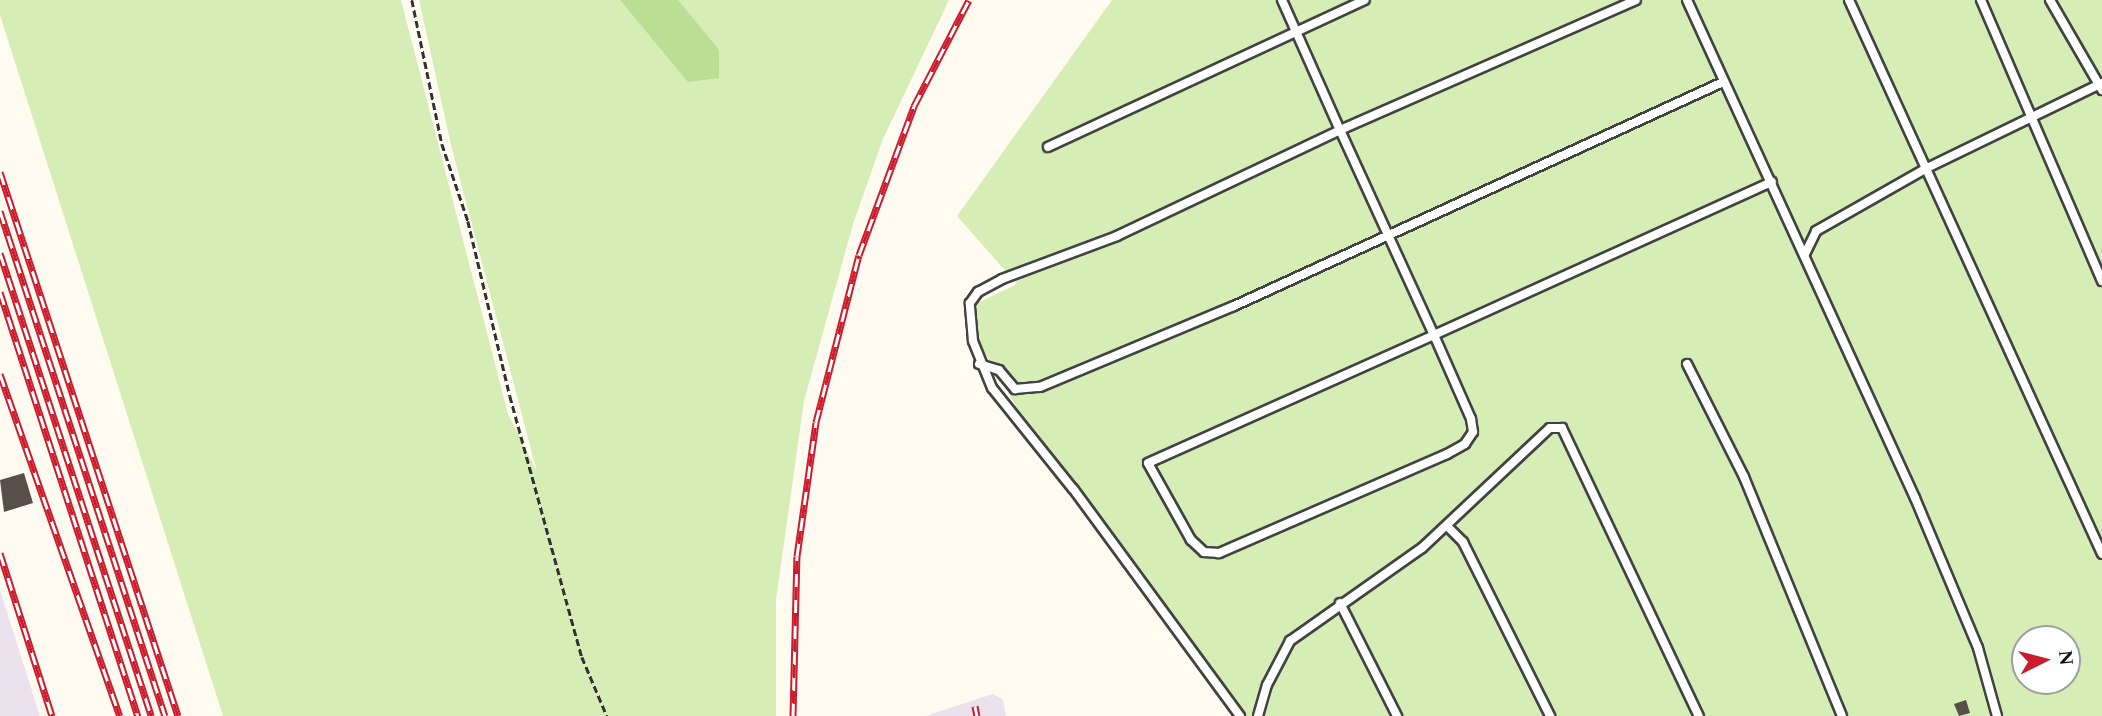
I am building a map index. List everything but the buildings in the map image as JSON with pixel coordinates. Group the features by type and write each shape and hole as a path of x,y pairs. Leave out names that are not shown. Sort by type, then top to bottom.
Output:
{"lane":[{"path":"1282,0 1434,335 1471,419 1473,432 1465,444 1219,553 1204,552 1191,540 1148,463 1434,335 1772,182"},
{"path":"1048,147 1365,0"},
{"path":"1240,716 1073,489 992,388 979,364 969,322 970,303 978,292 1116,236 1340,130 1636,0"},
{"path":"1687,0 1805,254 1978,648 1997,716"},
{"path":"1849,0 2102,554"},
{"path":"1982,0 2102,281"},
{"path":"1805,254 1816,231 1927,168 2101,86 2050,0"},
{"path":"979,364 999,370 1015,388 1040,387 1388,237 1723,82"},
{"path":"1687,364 1744,478 1842,716"},
{"path":"1258,716 1290,640 1447,526 1550,428 1562,428 1699,716"},
{"path":"1447,526 1463,542 1550,716"},
{"path":"1340,603 1397,716"}],"path":[{"path":"412,0 442,145 468,221 510,396 582,657 607,716"}],"shaded area":[{"path":"0,590 40,716 0,716"},
{"path":"993,694 1003,700 1006,716 925,716"}],"green space":[{"path":"0,0 401,0 508,414 537,472 451,145 419,0 949,0 883,139 853,224 804,401 776,600 776,716 223,716 0,15"},
{"path":"620,0 678,0 719,50 719,78 688,82"},
{"path":"1112,0 2102,0 2102,716 1244,716 1125,549 1037,442 970,327 973,305 1017,284 957,216"}],"railway":[{"path":"793,716 797,556 816,422 859,255 914,106 969,0"},
{"path":"0,172 178,716"},
{"path":"0,211 165,716"},
{"path":"0,253 151,716"},
{"path":"0,292 138,716"},
{"path":"0,374 120,716"},
{"path":"0,553 52,716"},
{"path":"975,706 977,716"}]}
